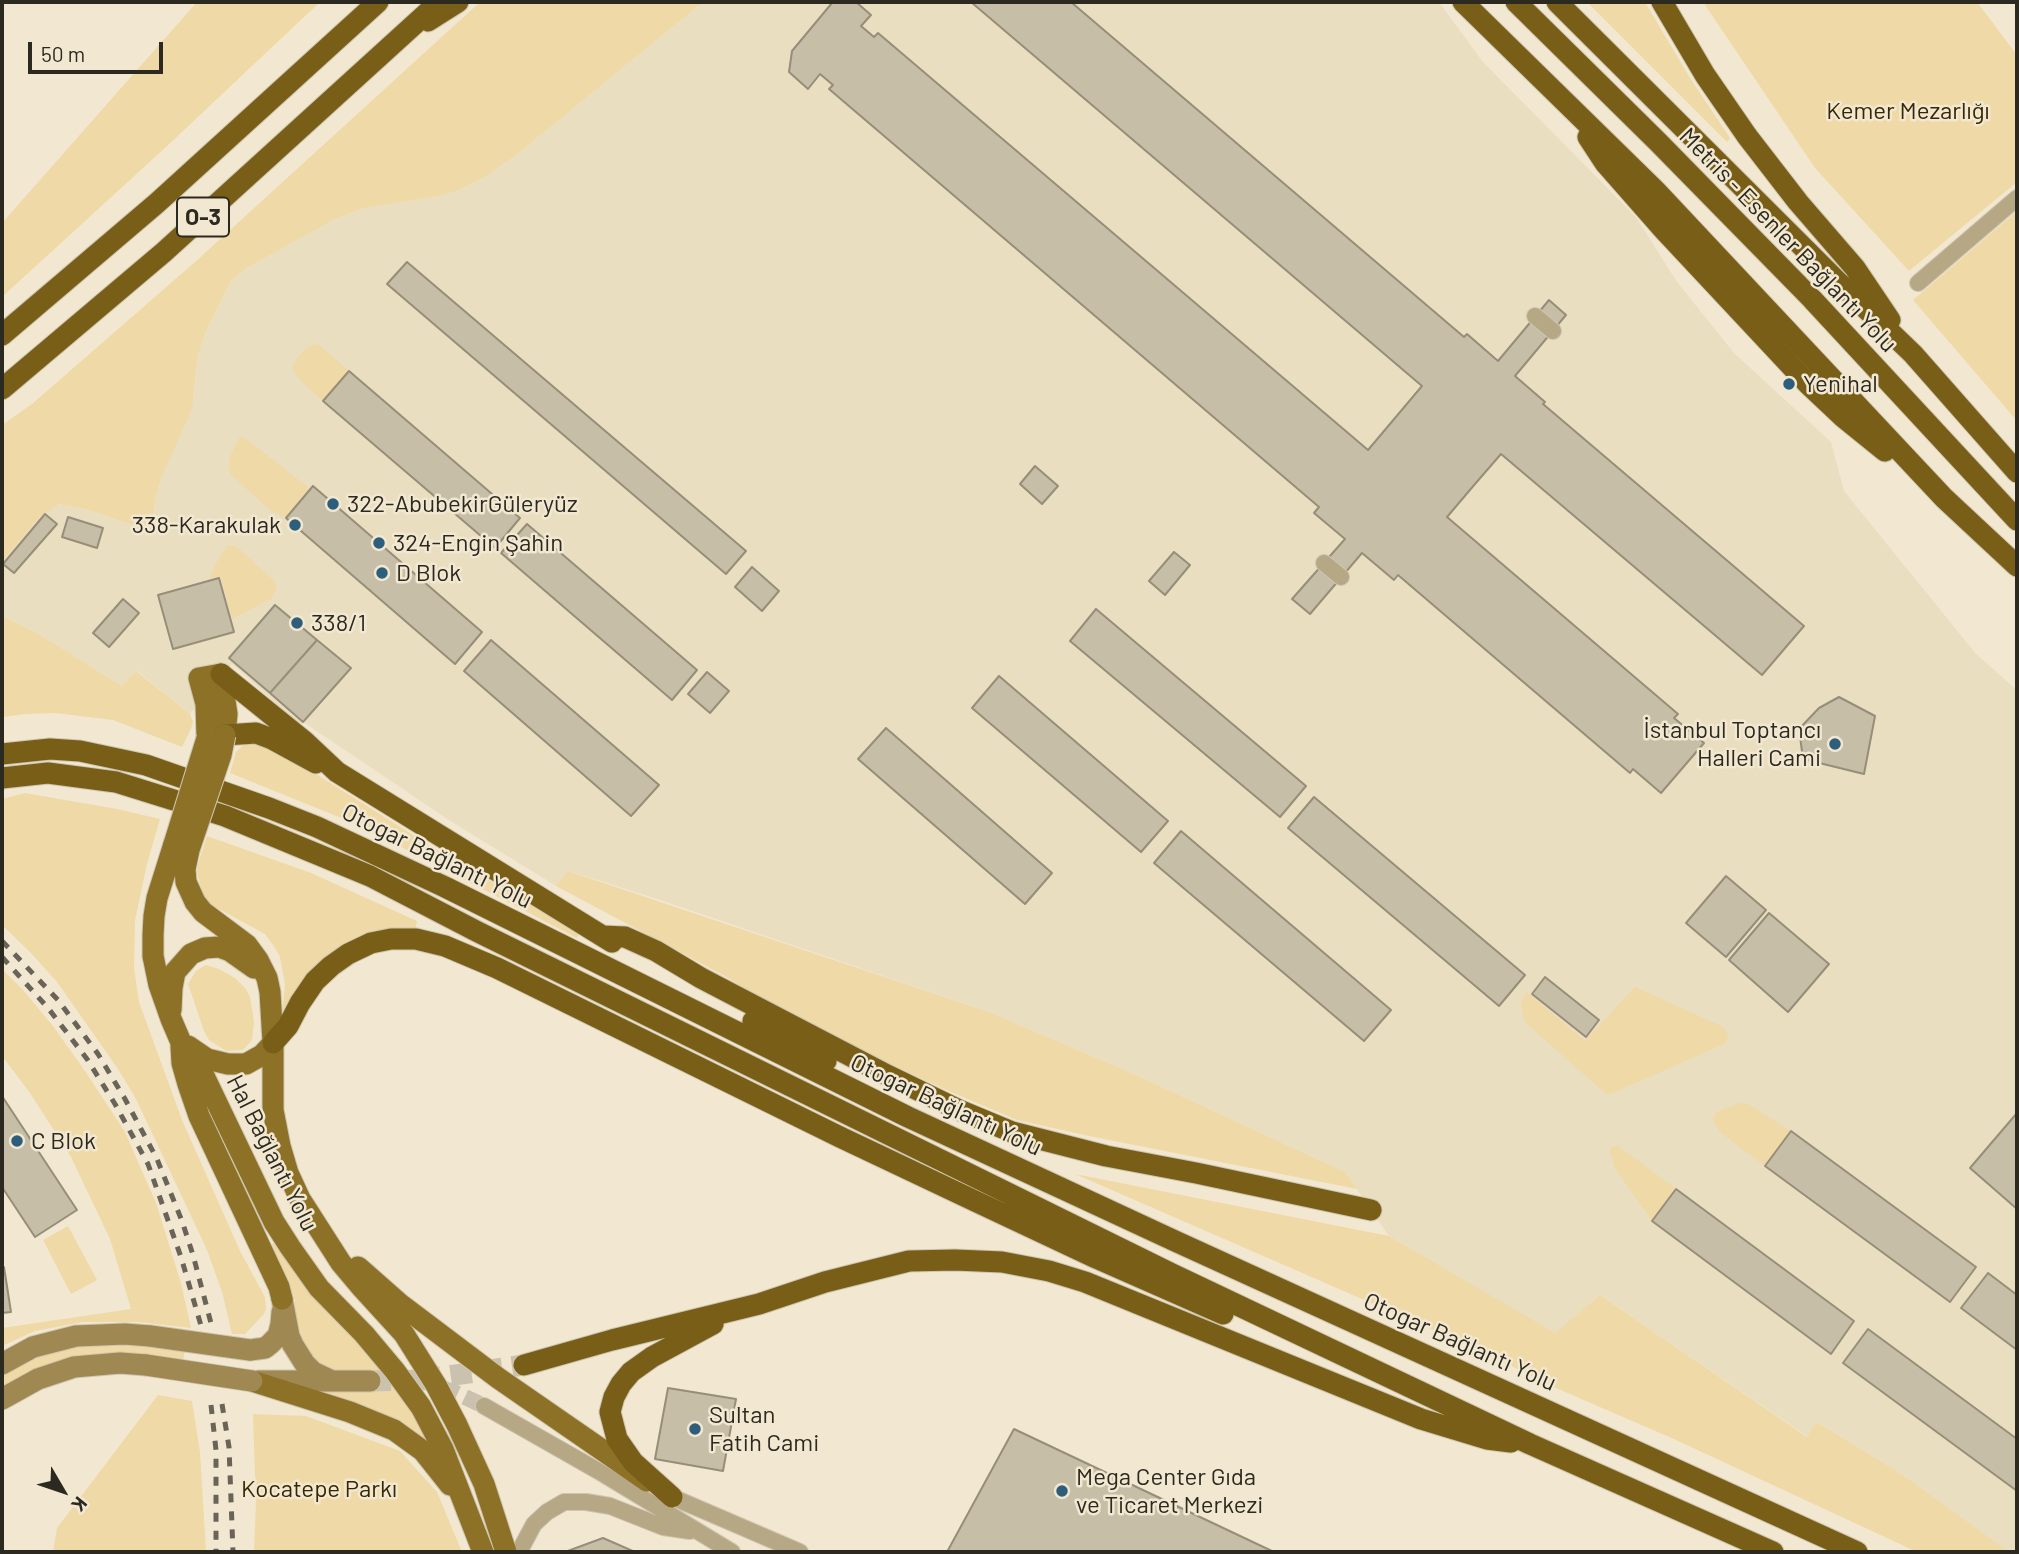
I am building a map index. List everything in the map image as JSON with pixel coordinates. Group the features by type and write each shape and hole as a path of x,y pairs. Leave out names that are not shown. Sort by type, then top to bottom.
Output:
{"highway":[{"path":"305,70 367,2"},
{"name":"O-3","path":"2,335 157,203 378,2"},
{"name":"O-3","path":"2,389 164,252 439,2"},
{"path":"399,38 458,2"},
{"path":"1463,2 1693,229 1944,498 2017,566"},
{"name":"Metris - Esenler Bağlantı Yolu","path":"1516,2 1803,289 2017,520"},
{"name":"Metris - Esenler Bağlantı Yolu","path":"1556,2 1913,354 2017,472"},
{"path":"1662,2 1705,75 1747,136 1798,202 1855,268 1913,354"},
{"path":"220,674 296,734 337,772 602,936 869,1084 889,1098 908,1117"},
{"path":"216,736 256,733 337,772"},
{"name":"Otogar Bağlantı Yolu","path":"2,754 50,749 110,756 180,775 269,807 354,843 908,1117 1857,1552"},
{"name":"Otogar Bağlantı Yolu","path":"2,778 48,773 116,782 225,816 370,876 1172,1274 1530,1444 1773,1552"},
{"path":"602,936 625,937 656,951 701,978 887,1075 1012,1132 1106,1156 1371,1210"},
{"path":"273,1043 288,1026 316,981 348,954 371,943 391,939 416,939 444,946 497,968 840,1137 1096,1258 1296,1345 1353,1360"},
{"path":"524,1365 759,1304 825,1282 909,1261 1002,1262 1049,1271 1085,1282 1421,1419 1487,1439 1530,1444"},
{"path":"673,1497 633,1462 617,1439 610,1412 614,1397 631,1372 652,1357 701,1329 759,1304"}],"main road":[{"name":"Hal Bağlantı Yolu","path":"220,674 199,678 216,736 181,847 157,898 153,956 159,985 180,1040 205,1078 274,1222 319,1288 364,1334 409,1388 443,1449 483,1552"},
{"name":"Hal Bağlantı Yolu","path":"181,847 186,882 195,902 213,920 247,946 267,978"},
{"path":"171,1019 175,972 191,954 205,948 219,947 242,959 267,978 273,1043 262,1055 246,1064 228,1064 207,1059 180,1040"},
{"path":"180,1040 188,1084 199,1116 279,1287 289,1336 305,1364 313,1372 333,1382"},
{"name":"Hal Bağlantı Yolu","path":"273,1043 273,1110 288,1173 300,1199 341,1263 404,1334 436,1385 484,1484 506,1552"},
{"path":"323,1235 400,1304 498,1378 673,1497"},
{"path":"2,1364 33,1347 76,1336 125,1334 250,1350 265,1348 278,1336 282,1299"},
{"path":"2,1399 38,1379 74,1367 120,1363 252,1381 370,1381"},
{"path":"252,1381 325,1403 394,1430 423,1451 465,1504"}],"street":[{"path":"1918,283 2017,198"},
{"path":"1535,316 1553,331"},
{"path":"1324,563 1341,577"},
{"path":"484,1406 732,1552"},
{"path":"673,1497 800,1552"},
{"path":"519,1552 534,1524 547,1512 565,1502 610,1506 663,1527 696,1531"}],"shaded area":[{"path":"703,2 1439,2 1483,62 1636,217 1677,282 1734,353 1831,442 1844,491 1976,654 2017,690 2017,1552 2008,1552 1903,1475 1817,1422 1808,1437 1600,1295 1555,1334 1389,1236 1345,1172 1136,1075 989,1012 569,871 556,886 449,820 303,722 300,725 232,664 190,714 137,671 122,686 37,633 2,616 2,562 51,508 59,504 89,510 151,531 161,478 194,397 198,355 207,329 231,281 245,269 333,219 364,208 439,196 457,191 483,178 515,156"}],"green space":[{"path":"197,2 320,2 2,297 2,223"},
{"path":"480,2 703,2 515,156 483,178 457,191 439,196 364,208 334,219 245,269 231,281 207,329 198,355 192,409 161,478 151,531 89,510 59,504 40,517 2,562 2,425 32,404 195,262"},
{"path":"1587,2 1645,2 1690,78 1730,138 1727,142"},
{"name":"Kemer Mezarlığı","path":"1703,2 1977,2 2017,55 2017,182 1909,271 1815,168"},
{"path":"2017,211 2017,421 1913,300"},
{"path":"314,344 319,345 349,371 323,401 300,380 293,369 298,357"},
{"path":"240,437 245,438 310,489 286,518 270,510 232,476 229,469 230,456"},
{"path":"228,545 236,546 274,581 277,588 271,599 232,619 221,577 210,578"},
{"path":"2,616 37,633 122,686 136,671 190,714 193,722 182,747 113,720 55,713 2,717"},
{"path":"250,742 278,747 434,848 579,933 577,938 361,826 230,773 236,752"},
{"path":"25,793 160,819 135,920 134,968 139,1002 182,1120 240,1251 265,1297 264,1314 245,1334 232,1334 222,1292 207,1250 136,1099 57,982 2,925 2,799"},
{"path":"207,836 311,873 417,921 415,930 347,943 327,955 298,986 282,1012 285,985 280,957 275,948 265,934 206,902 197,873"},
{"path":"568,871 989,1012 1136,1075 1345,1172 1357,1189 1017,1120 865,1053 556,886"},
{"path":"206,965 235,978 250,997 254,1022 252,1040 243,1050 227,1051 209,1040 204,1031 188,984 196,971"},
{"path":"2,969 53,1026 125,1132 156,1203 181,1283 191,1328 139,1322 83,1322 35,1331 2,1346 2,1328 131,1309 110,1239 71,1157 30,1093 2,1056"},
{"path":"1635,987 1719,1025 1725,1029 1728,1036 1726,1043 1606,1094 1526,1023 1523,1017 1521,1003 1526,992 1585,1041"},
{"path":"1740,1103 1748,1104 1791,1131 1765,1166 1721,1133 1715,1124 1713,1118 1716,1112"},
{"path":"1617,1145 1676,1189 1652,1221 1615,1168 1610,1151"},
{"path":"1075,1174 1389,1236 1555,1333 1600,1295 1807,1437 1817,1422 1903,1475 2009,1552 1917,1552 1676,1440 1556,1388 1479,1350"},
{"path":"68,1226 97,1280 71,1294 43,1240"},
{"path":"274,1243 299,1278 373,1359 432,1441 426,1445 321,1392 325,1370 304,1350 295,1320 295,1300 270,1245"},
{"path":"114,1341 185,1350 183,1361 126,1353 105,1353 57,1361 28,1371 2,1388 2,1374 31,1357 67,1347"},
{"path":"158,1395 192,1401 200,1452 206,1552 53,1552 57,1528"},
{"name":"Kocatepe Parkı","path":"253,1414 306,1416 400,1451 437,1492 462,1552 254,1552 256,1502"}],"building":[{"path":"856,2 871,15 861,26 874,37 878,33 1368,450 1422,386 971,2 1071,2 1464,337 1467,334 1498,361 1549,300 1566,315 1515,376 1545,402 1543,404 1804,626 1762,675 1501,454 1475,484 1447,517 1678,714 1674,718 1704,743 1661,793 1633,769 1630,773 1398,575 1394,580 1362,553 1310,614 1292,599 1345,539 1314,513 1319,507 829,89 833,85 820,74 808,89 789,72 792,51 832,3"},
{"path":"407,262 746,551 726,574 387,284"},
{"path":"349,371 520,518 495,548 323,401"},
{"path":"1035,466 1058,486 1042,504 1020,484"},
{"name":"D Blok","path":"313,486 482,632 455,664 286,518"},
{"path":"45,514 57,524 14,573 3,564"},
{"path":"68,517 103,528 97,548 62,537"},
{"path":"527,524 697,670 672,700 501,553"},
{"path":"1174,552 1190,565 1165,595 1149,581"},
{"path":"752,567 779,591 762,611 735,587"},
{"path":"219,578 234,632 173,649 158,595"},
{"path":"123,599 139,613 109,647 93,633"},
{"path":"275,605 317,640 270,693 229,658"},
{"path":"1096,609 1306,786 1280,817 1070,641"},
{"path":"317,640 351,668 303,722 270,693"},
{"name":"D Blok","path":"491,640 659,785 631,816 464,671"},
{"path":"707,672 729,691 710,713 688,694"},
{"path":"999,676 1168,821 1141,852 972,708"},
{"name":"İstanbul Toptancı Halleri Cami","path":"1839,697 1875,716 1864,774 1803,759 1799,729 1819,708"},
{"path":"886,728 1052,873 1025,904 858,759"},
{"path":"1314,797 1525,975 1499,1006 1288,828"},
{"path":"1181,831 1391,1010 1364,1041 1154,863"},
{"path":"1726,876 1766,910 1726,957 1686,923"},
{"path":"1769,913 1829,964 1788,1012 1729,960"},
{"path":"1545,977 1599,1020 1586,1037 1532,994"},
{"name":"C Blok","path":"2,1096 77,1210 35,1237 2,1187"},
{"path":"2017,1113 2017,1209 1970,1168"},
{"path":"1791,1131 1976,1267 1950,1302 1765,1166"},
{"path":"1676,1189 1854,1321 1831,1354 1652,1221"},
{"path":"2,1267 11,1312 2,1313"},
{"path":"1988,1273 2017,1295 2017,1350 1961,1308"},
{"path":"1868,1329 2017,1439 2017,1491 1843,1363"},
{"name":"Sultan Fatih Cami","path":"668,1388 736,1399 723,1471 655,1459"},
{"name":"Mega Center Gıda ve Ticaret Merkezi","path":"1014,1429 1274,1552 947,1552"},
{"path":"603,1538 635,1552 565,1552"}],"tunnel":[{"path":"420,1380 524,1365"},
{"path":"420,1380 484,1406"},
{"path":"370,1381 420,1380"}],"railway":[{"path":"2,941 58,1000 98,1054 125,1099 157,1159 182,1221 212,1327"},
{"path":"2,957 48,1008 87,1059 148,1164 181,1257 202,1329"},
{"path":"222,1404 229,1447 233,1552"},
{"path":"211,1405 216,1450 216,1552"}],"place":[{"name":"Yenihal","path":"1789,384"},
{"name":"322-AbubekirGüleryüz","path":"333,504"},
{"name":"338-Karakulak","path":"295,525"},
{"name":"324-Engin Şahin","path":"379,543"},
{"name":"D Blok","path":"382,573"},
{"name":"338/1","path":"297,623"},
{"name":"İstanbul Toptancı Halleri Cami","path":"1835,744"},
{"name":"C Blok","path":"17,1141"},
{"name":"Sultan Fatih Cami","path":"695,1429"},
{"name":"Mega Center Gıda ve Ticaret Merkezi","path":"1062,1491"}]}
